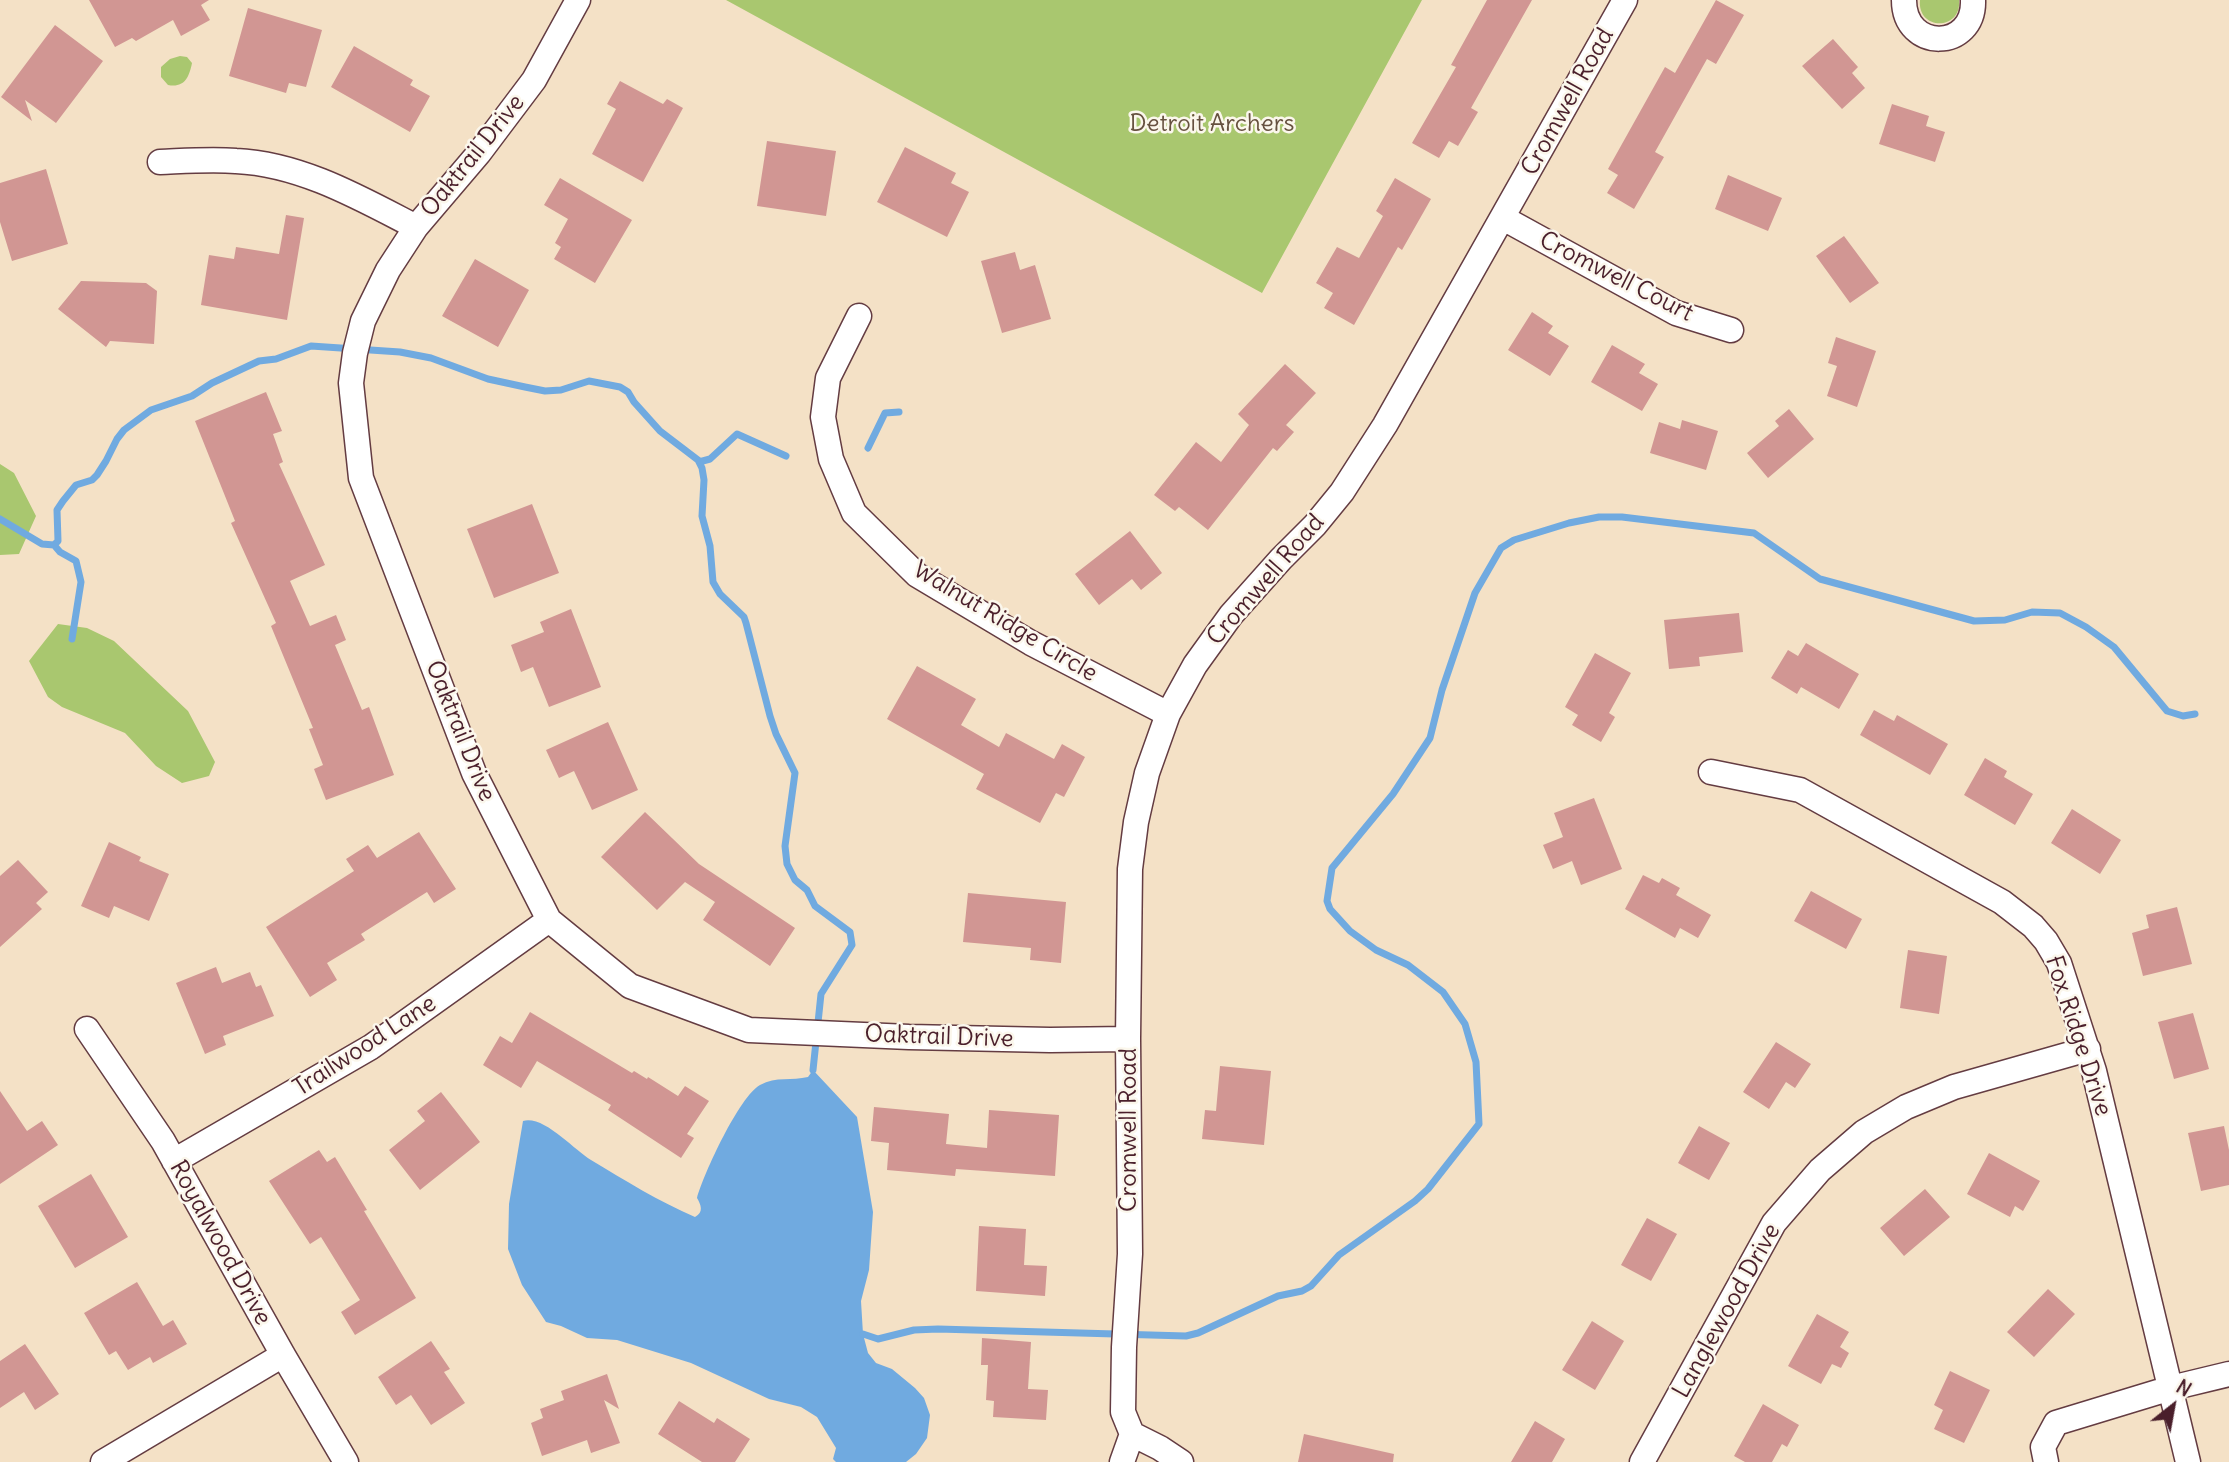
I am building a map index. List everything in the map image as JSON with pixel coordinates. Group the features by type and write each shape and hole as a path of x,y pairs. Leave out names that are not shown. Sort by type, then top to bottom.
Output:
{"street":[{"name":"Oaktrail Drive","path":"578,0 534,80 479,153 416,227 388,270 363,321 355,353 352,383 361,478 474,774 549,920 630,985 748,1030 922,1038 1128,1039"},
{"name":"Cromwell Road","path":"1132,1434 1123,1412 1130,1254 1130,869 1147,773 1168,714 1195,665 1231,615 1342,492 1385,425 1625,0"},
{"path":"1904,0 1909,23 1917,32 1938,40 1959,33 1968,24 1973,14 1973,0"},
{"path":"160,162 237,161 274,166 339,187 416,227"},
{"name":"Cromwell Court","path":"1503,218 1676,313 1731,330"},
{"name":"Walnut Ridge Circle","path":"859,316 828,378 823,417 831,459 854,513 917,575 1031,643 1168,714"},
{"name":"Fox Ridge Drive","path":"1711,772 1800,790 2002,902 2033,926 2046,941 2059,963 2088,1049 2171,1388 2186,1462"},
{"name":"Trailwood Lane","path":"174,1161 371,1047 549,920"},
{"name":"Royalwood Drive","path":"88,1029 174,1161 346,1462"},
{"name":"Langlewood Drive","path":"1642,1462 1774,1223 1820,1170 1864,1132 1906,1107 1954,1087 2088,1049"},
{"path":"103,1462 283,1355"},
{"path":"2046,1462 2043,1447 2056,1423 2171,1388 2229,1374"},
{"path":"1122,1462 1132,1434 1181,1462"}],"green space":[{"name":"Detroit Archers","path":"726,0 1422,0 1262,293"},
{"path":"1920,0 1959,0 1958,10 1947,22 1932,22 1921,10"},
{"path":"187,57 192,63 189,73 182,83 168,85 161,77 161,67 170,59"},
{"path":"0,464 14,473 36,516 19,554 0,555"},
{"path":"58,624 87,628 114,641 188,711 215,762 209,776 182,783 156,766 125,733 62,707 48,697 29,661"}],"water":[{"path":"813,1070 857,1117 873,1212 869,1270 861,1301 863,1334 868,1353 876,1363 892,1369 915,1388 924,1398 930,1415 927,1438 916,1454 906,1462 836,1462 833,1459 836,1448 817,1417 801,1407 769,1399 691,1363 617,1340 587,1338 546,1322 522,1285 508,1249 509,1204 523,1121 540,1123 549,1128 591,1160 655,1198 695,1217 701,1211 697,1198 714,1154 742,1104 760,1085 808,1077"}],"building":[{"path":"89,0 209,0 201,5 210,20 181,36 173,20 136,41 132,38 115,47"},
{"path":"1487,0 1532,0 1471,108 1478,112 1458,146 1449,141 1439,158 1412,143 1456,67 1451,65"},
{"path":"1716,0 1744,15 1716,64 1707,59 1655,152 1664,157 1634,209 1607,193 1618,175 1608,169 1665,67 1675,73"},
{"path":"248,8 322,30 306,87 289,83 286,93 229,76"},
{"path":"55,25 103,61 56,123 25,100 32,121 1,97"},
{"path":"1833,39 1858,67 1852,73 1865,88 1842,109 1802,66"},
{"path":"354,46 413,80 410,85 430,96 410,132 331,87"},
{"path":"620,81 663,104 667,99 683,108 643,182 592,154 616,109 607,104"},
{"path":"1892,104 1929,116 1926,126 1945,132 1935,162 1879,144"},
{"path":"767,141 836,151 826,216 757,206"},
{"path":"905,147 956,173 951,183 969,192 947,237 877,202"},
{"path":"46,169 68,244 12,261 0,222 0,183"},
{"path":"1728,175 1782,198 1768,231 1715,209"},
{"path":"560,178 632,220 595,283 554,259 561,247 555,243 568,219 544,205"},
{"path":"1395,178 1431,199 1402,250 1398,247 1354,325 1324,308 1333,293 1316,283 1337,247 1359,258 1383,216 1376,211"},
{"path":"286,215 304,218 287,320 201,305 209,255 234,259 236,247 279,254"},
{"path":"1844,236 1879,283 1850,303 1816,256"},
{"path":"1015,252 1020,270 1035,265 1051,319 1002,333 981,261"},
{"path":"475,259 529,290 498,347 442,316"},
{"path":"81,281 146,283 157,291 154,344 110,341 106,347 58,309"},
{"path":"1532,312 1553,326 1548,333 1569,346 1550,376 1508,350"},
{"path":"1836,337 1876,351 1857,407 1827,396 1837,366 1828,363"},
{"path":"1612,345 1645,364 1639,373 1658,384 1642,411 1591,382"},
{"path":"1285,364 1316,393 1286,425 1294,432 1277,451 1273,448 1208,530 1179,507 1175,511 1154,495 1196,442 1221,462 1249,425 1238,414"},
{"path":"266,392 282,431 273,434 283,462 279,464 325,565 290,581 310,626 336,615 346,640 335,645 362,710 369,707 394,775 326,800 314,769 323,765 309,729 313,728 271,626 276,623 231,523 235,521 195,421"},
{"path":"1789,409 1814,439 1768,478 1747,453 1779,426 1775,421"},
{"path":"1682,420 1718,431 1706,470 1650,453 1659,422 1680,429"},
{"path":"532,504 559,573 494,598 467,529"},
{"path":"1130,531 1162,573 1141,590 1132,579 1099,605 1075,574"},
{"path":"571,609 601,687 549,707 533,667 521,672 511,645 544,632 540,622"},
{"path":"1739,613 1743,652 1699,657 1700,666 1669,669 1664,620"},
{"path":"1806,643 1859,674 1839,709 1801,687 1797,694 1771,678 1788,650 1798,656"},
{"path":"1595,653 1631,673 1609,713 1615,717 1601,742 1572,725 1578,715 1565,707"},
{"path":"917,666 976,699 961,725 999,747 1006,733 1054,759 1062,744 1085,757 1064,797 1056,793 1040,823 976,789 984,774 887,719"},
{"path":"1874,710 1894,721 1897,715 1948,744 1930,775 1860,735"},
{"path":"608,722 638,790 592,810 574,771 559,778 546,750"},
{"path":"1985,758 2007,771 2004,777 2033,794 2015,825 1964,795"},
{"path":"1594,798 1622,869 1581,885 1572,861 1553,869 1543,845 1563,837 1554,813"},
{"path":"2072,809 2121,840 2100,874 2051,843"},
{"path":"645,812 699,864 795,928 770,966 703,920 715,902 685,882 657,910 601,857"},
{"path":"419,832 456,889 434,903 427,892 361,934 365,940 327,963 337,980 310,997 266,927 354,871 346,859 368,845 377,858"},
{"path":"109,842 141,857 139,861 169,874 149,921 114,906 109,918 81,906"},
{"path":"18,860 48,892 36,903 42,909 0,947 0,876"},
{"path":"1643,875 1659,883 1662,878 1680,888 1676,895 1711,915 1698,938 1680,928 1675,938 1625,909"},
{"path":"1811,891 1862,919 1846,949 1794,921"},
{"path":"968,893 1066,902 1061,963 1030,960 1031,948 963,942"},
{"path":"2177,907 2192,964 2143,976 2132,933 2149,928 2146,915"},
{"path":"1908,950 1947,956 1939,1014 1900,1008"},
{"path":"216,967 222,983 250,972 256,987 261,985 274,1016 223,1036 226,1045 205,1054 176,983"},
{"path":"530,1012 632,1073 634,1071 647,1079 648,1077 678,1096 685,1086 709,1101 687,1134 694,1138 681,1158 608,1110 611,1105 537,1061 521,1088 483,1065 500,1036 512,1043"},
{"path":"2193,1013 2209,1069 2174,1079 2158,1022"},
{"path":"1776,1042 1811,1064 1795,1088 1786,1082 1769,1109 1743,1092"},
{"path":"1220,1066 1271,1071 1264,1145 1202,1139 1205,1110 1216,1111"},
{"path":"0,1091 27,1131 42,1121 58,1145 0,1184"},
{"path":"441,1092 480,1142 420,1190 389,1150 425,1121 417,1111"},
{"path":"874,1107 949,1114 946,1144 987,1148 989,1110 1059,1115 1055,1176 956,1169 955,1176 887,1170 889,1143 871,1141"},
{"path":"1699,1126 1730,1143 1709,1180 1678,1163"},
{"path":"2224,1126 2229,1150 2229,1185 2201,1191 2188,1133"},
{"path":"319,1150 327,1162 335,1157 416,1298 355,1335 341,1312 360,1300 321,1237 310,1244 269,1181"},
{"path":"1989,1153 2040,1181 2023,1211 2015,1206 2010,1217 1967,1194"},
{"path":"91,1174 128,1237 75,1268 38,1206"},
{"path":"1925,1189 1950,1217 1904,1256 1880,1228"},
{"path":"1647,1218 1677,1234 1651,1281 1621,1265"},
{"path":"979,1226 1026,1229 1024,1265 1047,1266 1045,1296 976,1291"},
{"path":"137,1282 163,1326 173,1320 187,1344 153,1363 150,1357 128,1370 116,1351 109,1355 84,1313"},
{"path":"2048,1289 2075,1314 2034,1357 2007,1332"},
{"path":"1817,1314 1849,1332 1840,1347 1849,1353 1841,1368 1832,1364 1821,1384 1788,1366"},
{"path":"1592,1321 1624,1341 1595,1390 1562,1370"},
{"path":"982,1338 1031,1342 1028,1389 1048,1390 1046,1420 993,1417 994,1401 986,1400 988,1365 981,1365"},
{"path":"431,1341 450,1369 444,1372 465,1403 431,1425 411,1395 396,1405 378,1377"},
{"path":"25,1344 59,1394 35,1410 24,1392 0,1408 0,1361"},
{"path":"1950,1371 1990,1390 1964,1443 1934,1429 1943,1410 1934,1405"},
{"path":"607,1374 619,1409 604,1400 620,1443 591,1453 587,1440 542,1456 531,1423 543,1418 540,1409 564,1400 561,1391"},
{"path":"679,1401 714,1423 717,1418 750,1439 735,1462 702,1462 658,1434"},
{"path":"1763,1404 1799,1425 1787,1447 1782,1444 1772,1462 1745,1462 1734,1456"},
{"path":"1535,1421 1565,1439 1552,1462 1511,1462"},
{"path":"1304,1434 1394,1454 1393,1462 1298,1462"}],"waterway":[{"path":"54,545 58,541 57,510 76,485 92,480 97,475 124,430 151,410 192,396 212,383 259,361 276,359 311,346 400,352 431,358 488,379 545,391 561,390 589,381 620,387 628,392 660,431 698,460 702,468 702,516 710,546 713,582 720,594 744,617 770,716 795,773 785,846 787,864 795,880 807,890 815,906 850,932 852,945 821,994 813,1070"},
{"path":"868,448 885,413 899,412"},
{"path":"699,462 710,459 737,434 786,456"},
{"path":"863,1334 878,1339 914,1330 938,1329 1186,1336 1198,1333 1278,1296 1302,1291 1311,1286 1339,1255 1428,1189 1479,1124 1476,1062 1465,1024 1443,992 1408,965 1376,950 1350,931 1330,909 1327,901 1332,868 1393,794 1430,738 1442,690 1475,593 1501,548 1514,540 1599,517 1622,517 1754,533 1820,579 1974,621 2005,620 2032,612 2060,613 2114,647 2167,711 2183,716 2195,714"},
{"path":"0,519 42,544 54,545 60,552 76,561 81,582 72,639"}]}
